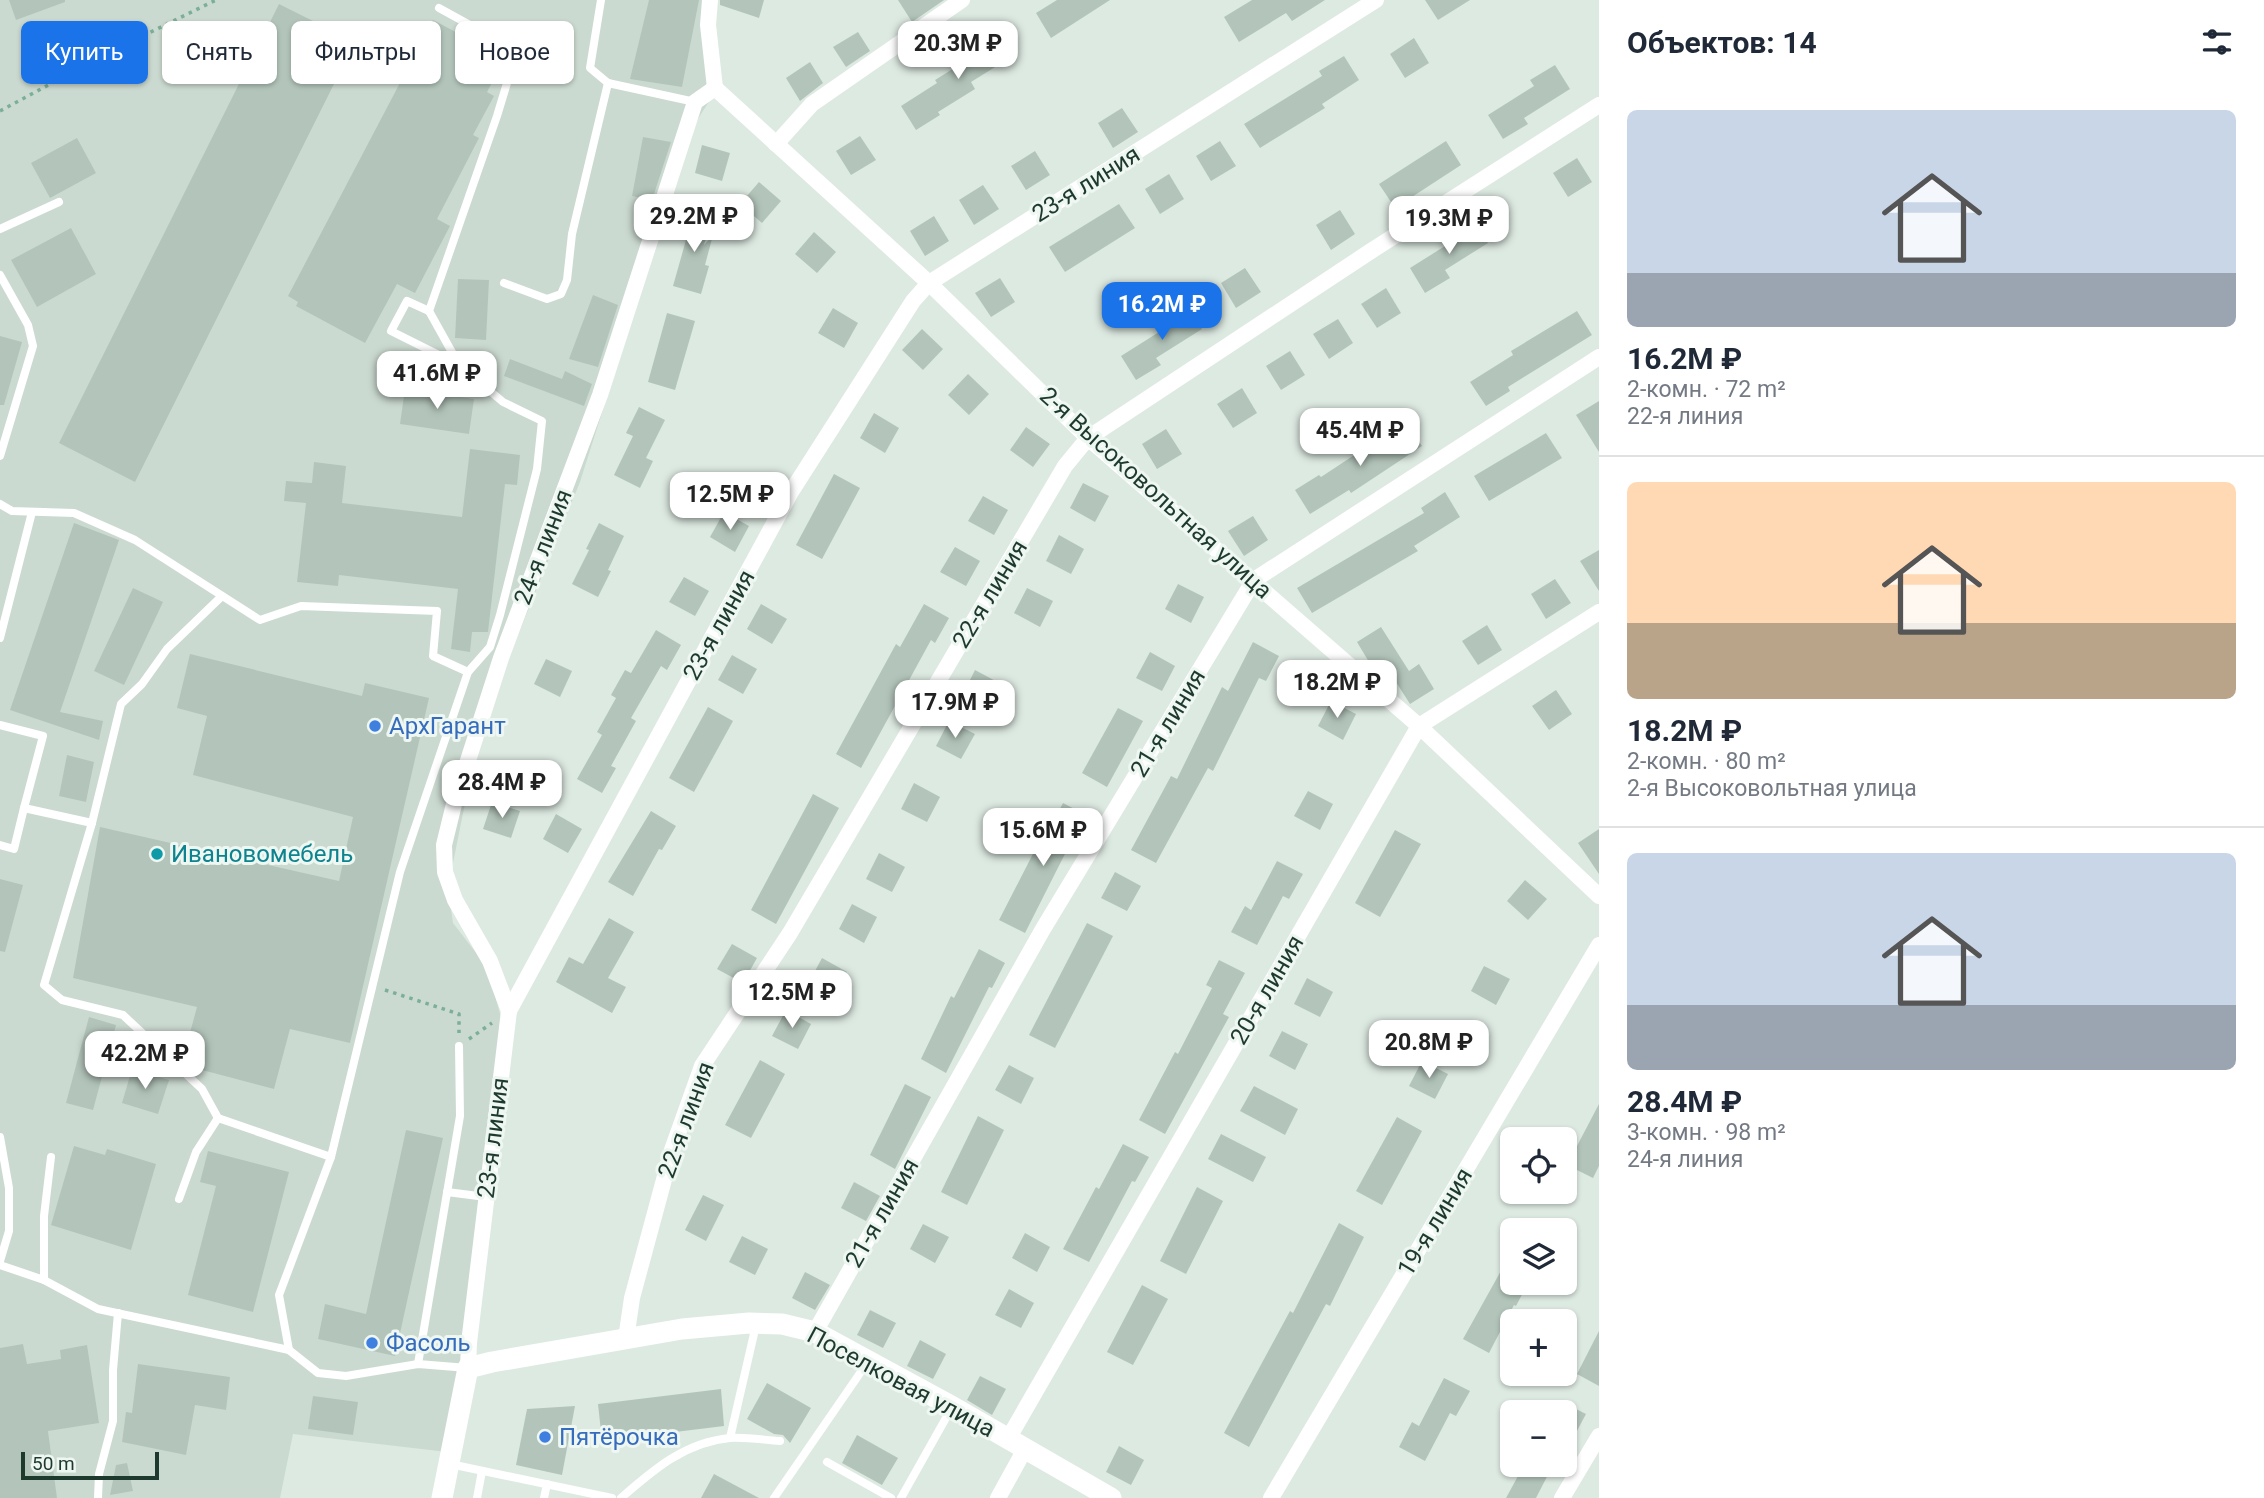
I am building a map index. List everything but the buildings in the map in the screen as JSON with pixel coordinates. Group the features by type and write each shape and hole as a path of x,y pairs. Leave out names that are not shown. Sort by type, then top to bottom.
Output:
{"street":[{"path":"695,102 715,88 708,25 710,0"},
{"path":"776,145 812,104 962,0"},
{"name":"23-я линия","path":"442,1498 468,1368 509,1011 791,492 913,301 929,284 1376,0"},
{"name":"2-я Высоковольтная улица","path":"715,88 929,284 1088,438 1419,726 1599,896"},
{"name":"24-я линия","path":"509,1011 490,961 455,900 445,872 444,845 454,804 500,659 600,395 695,102"},
{"name":"22-я линия","path":"626,1339 632,1298 672,1150 702,1066 790,933 1058,478 1088,438 1371,251 1599,105"},
{"name":"21-я линия","path":"815,1332 1043,929 1254,580 1599,357"},
{"name":"20-я линия","path":"998,1498 1017,1444 1419,726 1599,612"},
{"name":"19-я линия","path":"1271,1498 1599,945"},
{"name":"Поселковая улица","path":"468,1368 682,1329 782,1324 815,1332 1111,1498"},
{"path":"1562,1498 1599,1436"}],"lane":[{"path":"601,0 590,68 608,83 695,102"},
{"path":"429,311 514,60 509,47 439,8"},
{"path":"504,283 547,299 561,294 567,280 572,234 608,83"},
{"path":"0,229 59,202"},
{"path":"0,275 28,325 33,346 0,456"},
{"path":"289,1350 279,1295 331,1157 400,872 468,673 490,647 537,469 542,421 503,402 459,365 391,331 407,300 429,311 459,365"},
{"path":"0,503 12,511"},
{"path":"0,512 74,513 135,540 260,620 301,606 437,611 433,656 468,673"},
{"path":"0,638 32,512"},
{"path":"222,596 167,649 142,684 121,704 92,823 44,985 62,1000 123,1015 202,1089 218,1118 331,1157"},
{"path":"0,725 43,736 14,849 0,845"},
{"path":"24,808 92,823"},
{"path":"418,1364 460,1116 459,1046"},
{"path":"178,1199 196,1152 218,1118"},
{"path":"0,1137 9,1188 9,1231 0,1263 44,1280 98,1309 289,1350 318,1373 345,1376 418,1364 468,1368"},
{"path":"44,1280 44,1216 51,1157"},
{"path":"447,1192 486,1197"},
{"path":"98,1498 99,1474 113,1421 113,1370 118,1313"},
{"path":"730,1438 757,1324"},
{"path":"774,1498 868,1361"},
{"path":"901,1498 953,1407"},
{"path":"621,1498 658,1465 692,1446 730,1438 780,1441"},
{"path":"827,1462 891,1498"},
{"path":"449,1464 611,1498"},
{"path":"477,1498 482,1471"},
{"path":"544,1498 547,1484"}],"path":[{"path":"0,111 106,54 216,0"},
{"path":"373,987 459,1014 459,1046"},
{"path":"459,1046 509,1011"}],"shaded area":[{"path":"0,0 715,0 710,100 673,158 645,277 580,482 480,729 448,888 453,923 487,967 504,1028 475,1362 447,1452 293,1434 280,1498 0,1498"}],"place":[{"name":"АрхГарант","path":"375,726"},
{"name":"Ивановомебель","path":"157,854"},
{"name":"Фасоль","path":"372,1343"},
{"name":"Пятёрочка","path":"545,1437"}]}
